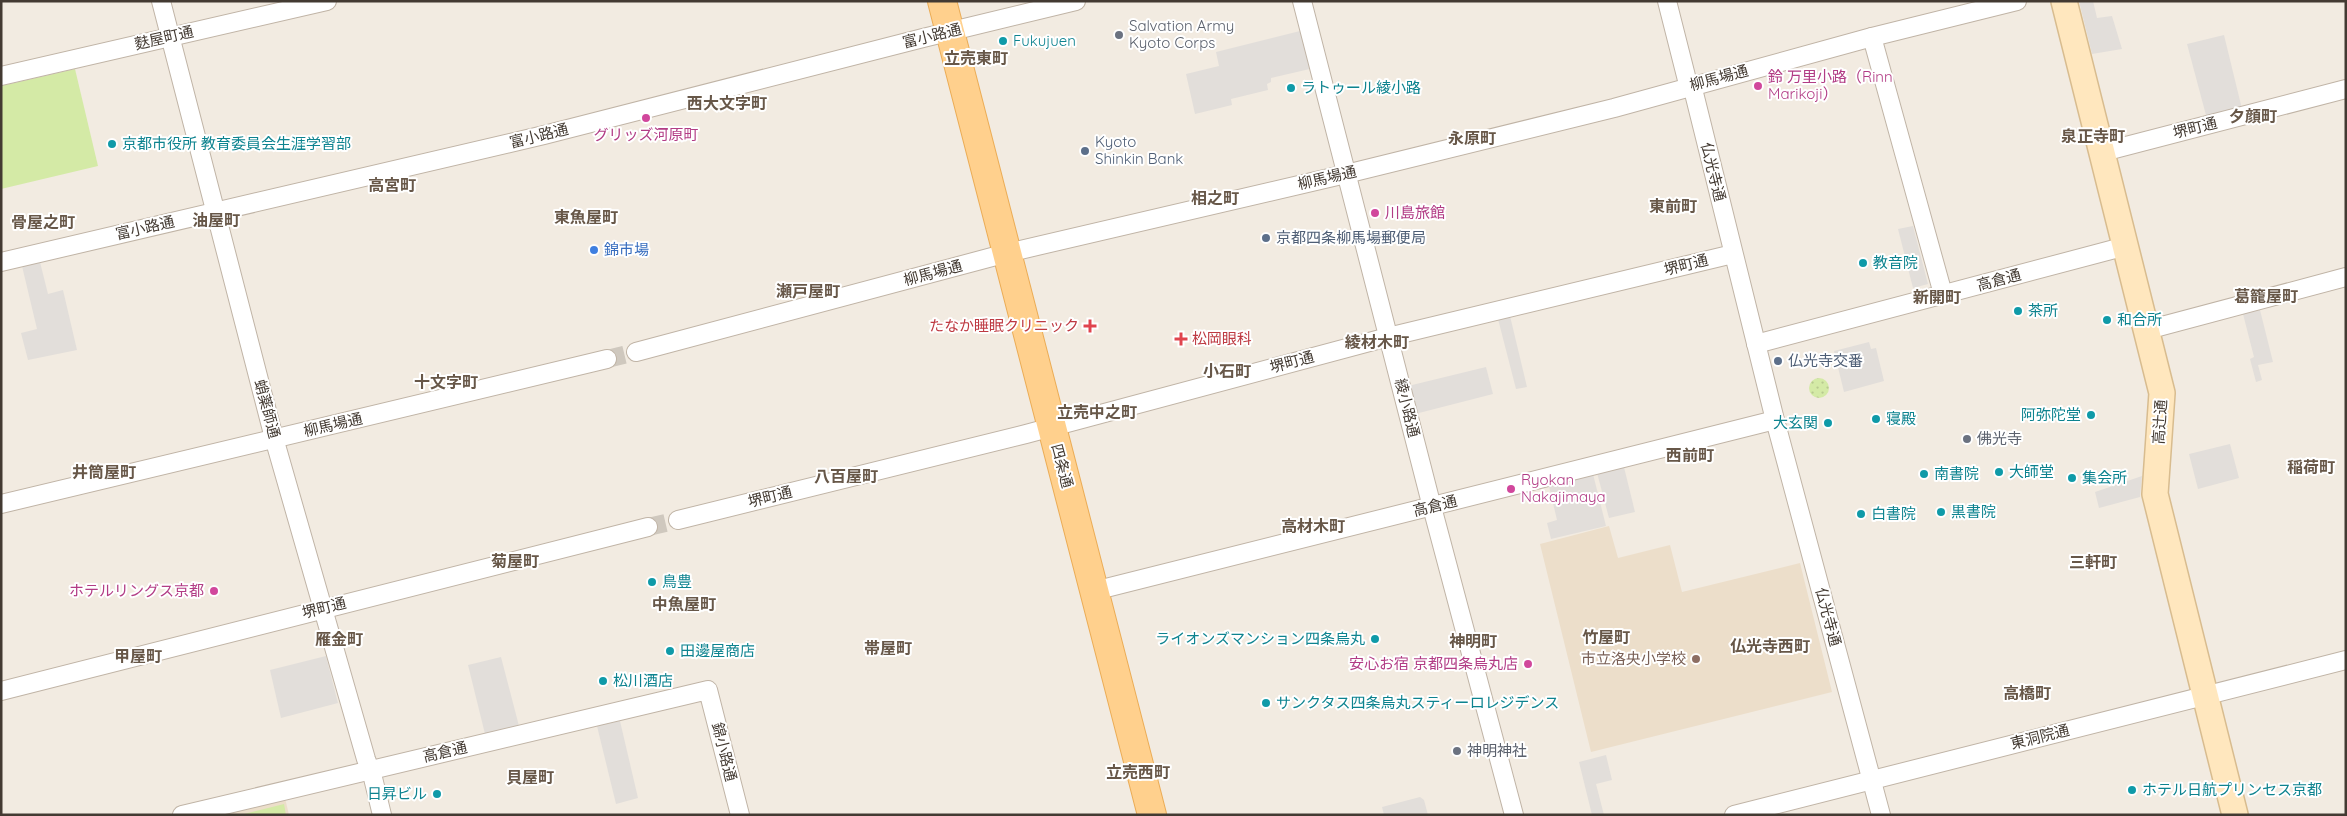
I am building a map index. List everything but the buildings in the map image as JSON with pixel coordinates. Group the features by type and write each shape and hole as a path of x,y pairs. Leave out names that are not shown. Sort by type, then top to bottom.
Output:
{"main road":[{"name":"四条通","path":"942,1 1152,815"}],"street":[{"name":"蛸薬師通","path":"161,1 274,438 382,815"},
{"name":"麩屋町通","path":"1,76 327,1"},
{"name":"富小路通","path":"1,262 553,133 949,31 1076,1"},
{"name":"綾小路通","path":"1302,1 1432,507 1514,815"},
{"name":"仏光寺通","path":"1667,1 1687,80 1692,85 1775,420 1881,815"},
{"name":"柳馬場通","path":"636,352 1007,254 1614,108 1872,37 2017,1"},
{"name":"高辻通","path":"2064,1 2162,393 2155,494 2235,815"},
{"path":"1872,37 1943,294"},
{"name":"堺町通","path":"2103,152 2346,89"},
{"name":"高倉通","path":"1756,344 2126,246"},
{"name":"堺町通","path":"678,520 1052,427 1388,337 1733,254"},
{"path":"2147,330 2346,277"},
{"name":"柳馬場通","path":"1,504 606,360"},
{"name":"高倉通","path":"1094,591 1775,420"},
{"name":"堺町通","path":"1,692 648,527"},
{"name":"東洞院通","path":"1734,815 2346,660"},
{"name":"高倉通","path":"182,815 708,690"},
{"name":"錦小路通","path":"708,690 740,815"}],"shaded area":[{"path":"2079,1 2093,1 2097,18 2112,16 2122,49 2092,54"},
{"path":"1304,30 1314,68 1271,78 1271,82 1267,84 1268,90 1231,99 1232,105 1195,114 1186,74 1219,66 1216,52"},
{"path":"2224,35 2242,109 2207,119 2187,44"},
{"path":"1913,226 1928,284 1913,288 1898,229"},
{"path":"40,262 48,294 63,290 77,350 28,360 21,333 37,329 22,266"},
{"path":"2260,310 2273,362 2258,365 2262,380 2256,382 2250,359 2254,357 2243,314"},
{"path":"1510,316 1527,387 1516,389 1498,319"},
{"path":"1869,342 1871,349 1876,348 1884,381 1844,392 1834,351"},
{"path":"1486,367 1493,394 1415,414 1408,386"},
{"path":"2230,444 2239,478 2198,489 2189,454"},
{"path":"1623,463 1635,512 1609,518 1596,469"},
{"path":"1592,470 1606,526 1551,539 1547,523 1557,520 1548,482"},
{"path":"2142,476 2140,497 2099,508 2095,492"},
{"name":"市立洛央小学校","path":"1609,526 1618,558 1670,545 1682,592 1800,563 1832,692 1591,752 1540,544"},
{"path":"326,656 338,703 281,718 270,670"},
{"path":"501,657 519,726 485,734 468,665"},
{"path":"620,721 638,798 616,804 597,726"},
{"path":"1606,755 1612,780 1596,784 1604,815 1592,815 1579,762"},
{"path":"1420,797 1424,800 1428,815 1384,815 1382,807"},
{"path":"285,798 289,815 213,815"}],"green space":[{"path":"75,69 98,166 1,189 1,86"},
{"path":"1819,378 1826,381 1829,388 1826,395 1819,398 1812,395 1809,388 1812,381"},
{"path":"284,804 286,815 240,815"}],"tunnel":[{"path":"607,359 636,352"},
{"path":"648,527 678,520"}],"place":[{"name":"Salvation Army Kyoto Corps","path":"1119,35"},
{"name":"Fukujuen","path":"1003,41"},
{"name":"鈴 万里小路（Rinn Marikoji）","path":"1758,86"},
{"name":"ラトゥール綾小路","path":"1291,88"},
{"name":"グリッズ河原町","path":"646,118"},
{"name":"京都市役所 教育委員会生涯学習部","path":"112,144"},
{"name":"Kyoto Shinkin Bank","path":"1085,151"},
{"name":"川島旅館","path":"1375,213"},
{"name":"京都四条柳馬場郵便局","path":"1266,238"},
{"name":"錦市場","path":"594,250"},
{"name":"教音院","path":"1863,263"},
{"name":"茶所","path":"2018,311"},
{"name":"和合所","path":"2107,320"},
{"name":"たなか睡眠クリニック","path":"1090,326"},
{"name":"松岡眼科","path":"1181,339"},
{"name":"仏光寺交番","path":"1778,361"},
{"name":"阿弥陀堂","path":"2091,415"},
{"name":"寝殿","path":"1876,419"},
{"name":"大玄関","path":"1828,423"},
{"name":"佛光寺","path":"1967,439"},
{"name":"大師堂","path":"1999,472"},
{"name":"南書院","path":"1924,474"},
{"name":"集会所","path":"2072,478"},
{"name":"Ryokan Nakajimaya","path":"1511,489"},
{"name":"黒書院","path":"1941,512"},
{"name":"白書院","path":"1861,514"},
{"name":"鳥豊","path":"652,582"},
{"name":"ホテルリングス京都","path":"214,591"},
{"name":"ライオンズマンション四条烏丸","path":"1375,639"},
{"name":"田邊屋商店","path":"670,651"},
{"name":"市立洛央小学校","path":"1696,659"},
{"name":"安心お宿 京都四条烏丸店","path":"1528,664"},
{"name":"松川酒店","path":"603,681"},
{"name":"サンクタス四条烏丸スティーロレジデンス","path":"1266,703"},
{"name":"神明神社","path":"1457,751"},
{"name":"ホテル日航プリンセス京都","path":"2132,790"},
{"name":"日昇ビル","path":"437,794"}],"district":[{"name":"立売東町","path":"976,58"},
{"name":"西大文字町","path":"727,103"},
{"name":"夕顔町","path":"2253,116"},
{"name":"泉正寺町","path":"2093,136"},
{"name":"永原町","path":"1472,138"},
{"name":"高宮町","path":"392,185"},
{"name":"相之町","path":"1215,198"},
{"name":"東前町","path":"1673,206"},
{"name":"東魚屋町","path":"586,217"},
{"name":"油屋町","path":"216,220"},
{"name":"骨屋之町","path":"43,222"},
{"name":"瀬戸屋町","path":"808,291"},
{"name":"葛籠屋町","path":"2266,296"},
{"name":"新開町","path":"1937,297"},
{"name":"綾材木町","path":"1377,342"},
{"name":"小石町","path":"1227,371"},
{"name":"十文字町","path":"446,382"},
{"name":"立売中之町","path":"1097,412"},
{"name":"西前町","path":"1690,455"},
{"name":"稲荷町","path":"2311,467"},
{"name":"井筒屋町","path":"104,472"},
{"name":"八百屋町","path":"846,476"},
{"name":"高材木町","path":"1313,526"},
{"name":"菊屋町","path":"515,561"},
{"name":"三軒町","path":"2093,562"},
{"name":"中魚屋町","path":"684,604"},
{"name":"竹屋町","path":"1606,637"},
{"name":"雁金町","path":"339,639"},
{"name":"神明町","path":"1473,641"},
{"name":"仏光寺西町","path":"1770,646"},
{"name":"帯屋町","path":"888,648"},
{"name":"甲屋町","path":"138,656"},
{"name":"高橋町","path":"2027,693"},
{"name":"立売西町","path":"1138,772"},
{"name":"貝屋町","path":"530,777"}]}
